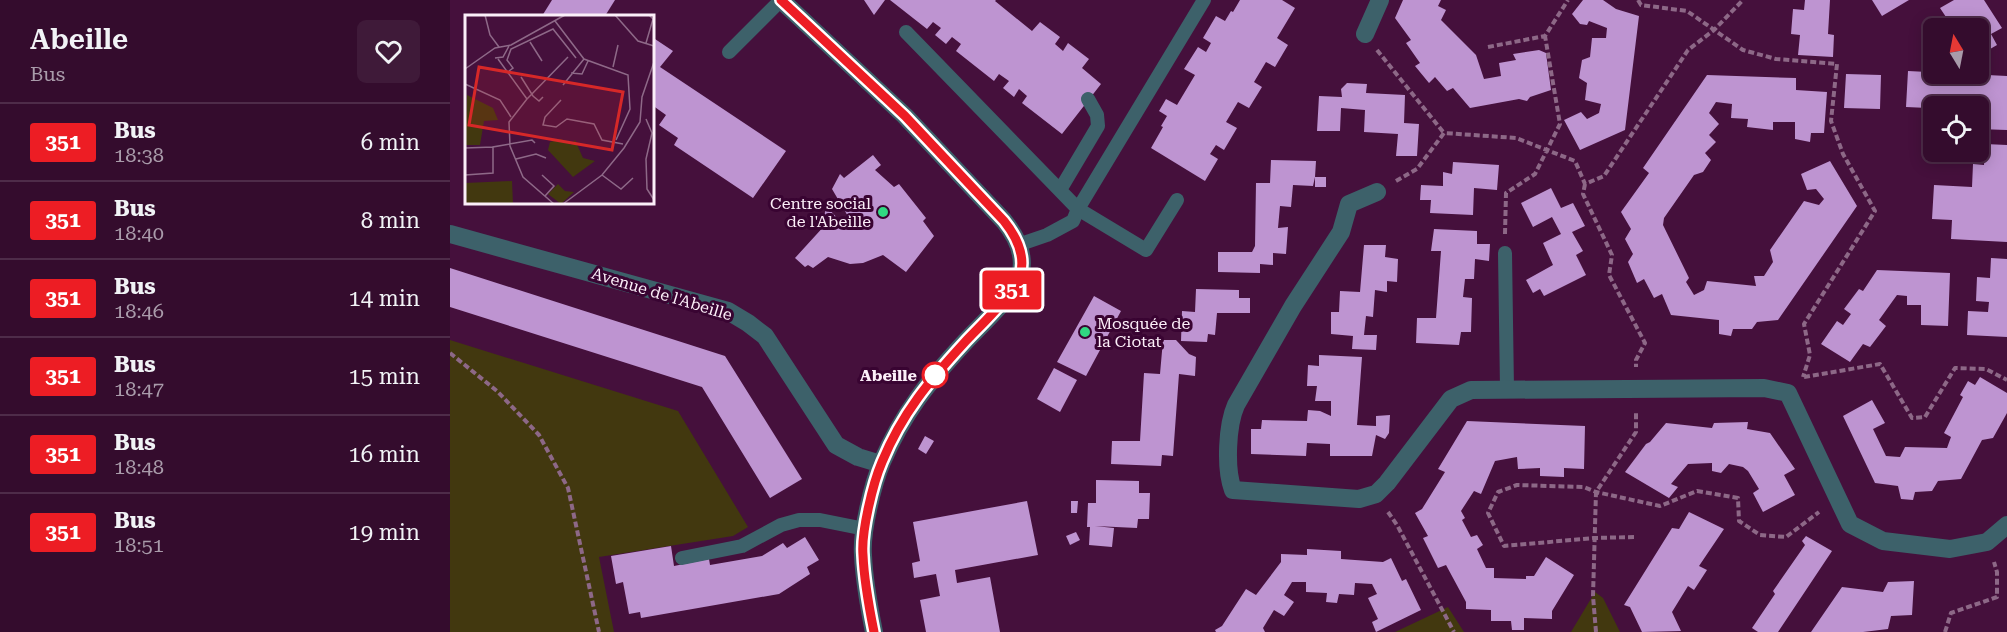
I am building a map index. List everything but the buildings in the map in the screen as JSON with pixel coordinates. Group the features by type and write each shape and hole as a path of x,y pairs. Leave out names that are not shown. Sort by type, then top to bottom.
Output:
{"street":[{"path":"781,0 905,116 1004,221 1013,233 1022,258 1020,276 1010,292 911,405 881,464 865,529 862,554 874,632"},
{"path":"1365,34 1380,0"},
{"path":"1377,192 1349,204 1341,232 1293,306 1230,417 1228,478 1233,490 1359,499 1376,494 1387,483 1450,399 1471,390 1764,388 1788,393 1836,499 1850,524 1883,541 1950,549 1987,543 2007,525"},
{"name":"Avenue de l'Abeille","path":"450,234 728,311 748,322 765,336 836,445 858,457 881,464"}],"lane":[{"path":"729,52 781,0"},
{"path":"1018,245 1047,235 1073,221 1078,209 1204,0"},
{"path":"906,32 1078,209 1146,250 1177,200"},
{"path":"1060,190 1098,126 1097,115 1088,99"},
{"path":"1505,253 1507,389"},
{"path":"682,558 742,546 782,525 798,520 820,520 865,529"}],"path":[{"path":"1505,253 1506,193 1535,174 1545,149 1560,124 1545,36 1568,0"},
{"path":"1638,0 1641,5 1687,11 1743,50 1776,60 1837,64 1831,121 1843,154 1875,211 1804,324 1810,355 1804,377 1788,393"},
{"path":"1365,34 1444,133 1516,138 1575,160 1585,184 1604,176 1688,50 1714,30 1743,0"},
{"path":"1488,48 1545,36"},
{"path":"1377,192 1417,169 1444,133"},
{"path":"450,353 497,392 539,435 568,488 599,632"},
{"path":"1804,377 1880,364 1912,418 1925,417 1955,368 1986,369 2007,380"},
{"path":"1634,537 1504,546 1488,513 1498,492 1516,484 1584,487 1596,492 1660,506 1697,491 1738,498 1738,521 1760,535 1786,537 1836,499"},
{"path":"1376,494 1397,525 1454,632"},
{"path":"1945,632 1951,613 1997,597 1997,572 1987,543"}],"shaded area":[{"path":"450,340 678,411 748,527 733,536 599,557 614,632 450,632"},
{"path":"1595,592 1603,598 1620,632 1571,632"},
{"path":"1448,607 1464,632 1395,632"}],"bus line":[{"name":"351","path":"781,0 905,116 1004,221 1013,233 1022,258 1020,276 1010,292 911,405 881,464 865,529 862,554 874,632"}],"place":[{"name":"Centre social de l'Abeille","path":"883,212"},
{"name":"Mosquée de la Ciotat","path":"1085,332"},
{"name":"Abeille","path":"935,375"}]}
